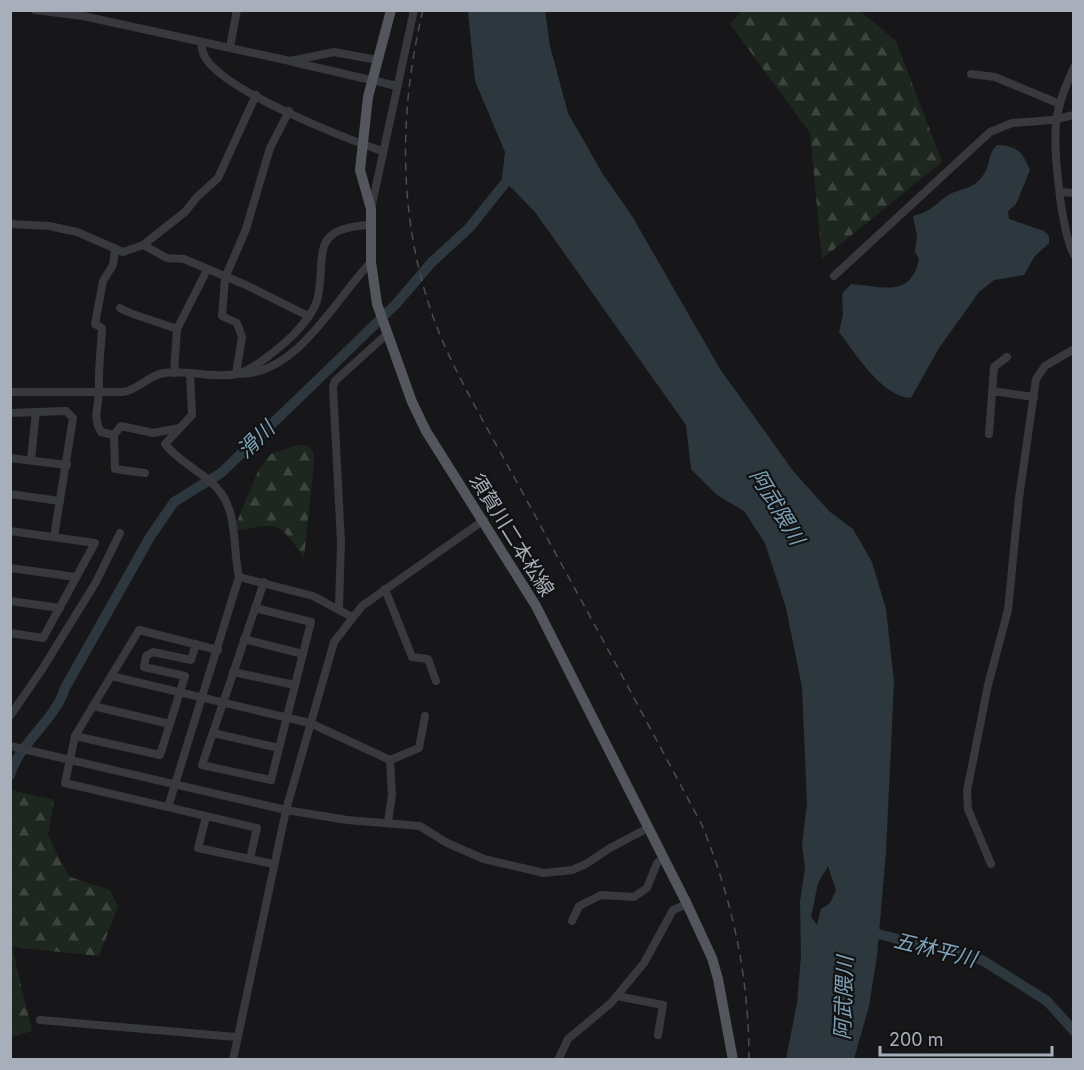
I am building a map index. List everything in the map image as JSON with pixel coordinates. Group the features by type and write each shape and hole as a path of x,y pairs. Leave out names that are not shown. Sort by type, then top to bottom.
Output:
{"main road":[{"name":"須賀川二本松線","path":"391,10 377,60 361,143 360,170 371,209 371,262 377,304 412,402 426,431 536,606 687,904 712,958 733,1059"}],"street":[{"path":"35,10 83,16 398,86"},
{"path":"230,47 237,10"},
{"path":"371,209 414,10"},
{"path":"201,42 202,52 216,70 256,95 382,151"},
{"path":"290,61 334,52 377,60"},
{"path":"1074,67 1056,119 1061,192 1067,237 1074,255"},
{"path":"971,74 995,77 1060,104"},
{"path":"10,224 49,226 77,232 115,250 133,250 143,245 186,212 197,197 218,178 256,95"},
{"path":"237,374 242,337 237,323 222,316 225,279 246,229 270,148 289,111"},
{"path":"834,276 990,132 1012,123 1074,115"},
{"path":"1061,192 1074,194"},
{"path":"237,374 281,345 308,316 318,297 319,262 327,240 346,227 370,225"},
{"path":"143,245 167,258 184,259 225,279 246,285 308,316"},
{"path":"114,435 101,432 95,422 102,328 94,324 102,297 103,281 113,265 115,250"},
{"path":"10,392 132,391 159,374 253,374 282,361 326,319 371,262"},
{"path":"174,373 177,329 207,270"},
{"path":"120,308 177,329"},
{"path":"339,608 341,542 333,387 335,381 387,332"},
{"path":"991,864 968,809 967,791 988,685 1008,610 1019,498 1039,373 1046,366 1074,349"},
{"path":"989,434 994,366 1007,357"},
{"path":"168,807 239,577 230,509 213,484 165,444 192,415 190,373"},
{"path":"992,390 1034,397"},
{"path":"10,413 66,411 73,418 54,537"},
{"path":"31,460 36,412"},
{"path":"145,473 115,469 114,435 121,426 153,433 181,427"},
{"path":"10,458 67,465"},
{"path":"10,494 60,501"},
{"path":"232,1059 286,810 326,662 334,642 352,616 385,589 484,520"},
{"path":"10,531 95,543 43,638 10,633"},
{"path":"10,716 96,582 120,533"},
{"path":"10,568 76,577"},
{"path":"239,577 313,596 352,616"},
{"path":"255,608 311,622 271,780 202,765 244,639 264,582"},
{"path":"385,589 412,657 428,659 436,681"},
{"path":"10,601 60,608"},
{"path":"218,650 139,630 75,736 65,783 257,828 250,859"},
{"path":"244,639 303,654"},
{"path":"75,736 160,755 185,676 144,667 146,656 153,652 191,660 196,644"},
{"path":"234,672 295,685"},
{"path":"111,676 310,723 390,760 419,748 425,716"},
{"path":"93,706 170,724"},
{"path":"213,733 279,748"},
{"path":"10,746 286,810 347,820 420,826 447,843 484,859 544,873 572,870 586,864 648,828"},
{"path":"388,822 392,795 390,760"},
{"path":"206,817 198,848 273,864"},
{"path":"573,921 579,906 601,895 634,897 646,888 657,863 663,858"},
{"path":"558,1059 568,1039 617,996 644,963 673,910 687,904"},
{"path":"617,996 663,1005 658,1035"},
{"path":"40,1020 236,1037"}],"green space":[{"path":"743,10 860,11 896,41 942,162 822,259 810,133 730,24"},
{"path":"297,445 308,446 313,451 314,462 304,558 288,536 275,527 233,531 259,469 271,454"},
{"path":"11,790 54,800 48,835 62,864 70,877 110,890 118,906 99,956 12,947 32,1031 11,1037"}],"water":[{"name":"阿武隈川","path":"468,11 545,11 550,46 568,113 602,173 632,216 720,369 794,472 829,511 853,529 872,562 886,609 894,682 886,852 877,956 869,1006 854,1059 786,1059 797,1003 801,956 800,902 805,868 802,845 807,803 802,687 786,608 765,543 744,511 717,495 691,469 686,425 535,212 502,178 505,152 475,81","holes":["828,866 836,890 830,903 821,909 817,925 811,917 818,883"]},
{"path":"997,145 1018,151 1030,170 1016,204 1008,211 1009,219 1044,231 1049,236 1049,243 1034,257 1024,275 994,280 979,292 939,348 911,398 900,396 870,372 839,332 843,315 842,294 851,284 884,288 902,285 909,280 915,272 919,259 915,252 917,236 913,216 930,209 949,195 975,184 986,170"}],"waterway":[{"name":"滑川","path":"10,775 21,752 54,711 150,537 174,502 221,473 396,304 431,263 469,228 514,172"},
{"name":"五林平川","path":"866,931 982,960 1047,1001 1074,1031"}],"railway":[{"path":"423,10 409,88 406,127 408,207 423,284 439,333 459,376 702,825 722,883 737,940 746,999 749,1060"}]}
